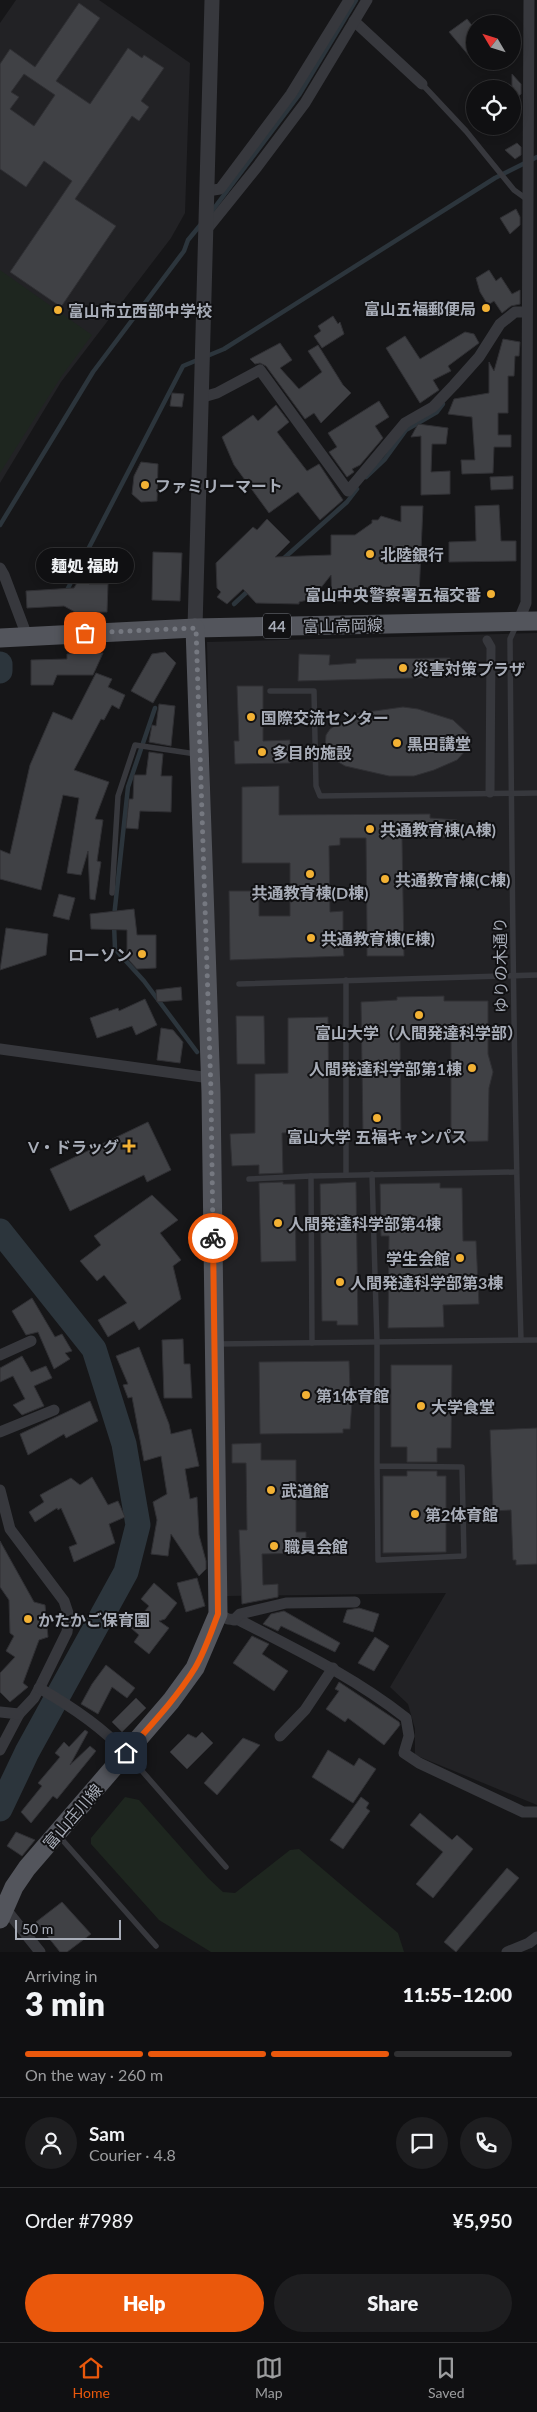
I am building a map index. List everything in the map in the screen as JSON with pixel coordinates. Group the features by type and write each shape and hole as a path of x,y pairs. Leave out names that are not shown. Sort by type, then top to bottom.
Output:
{"main road":[{"name":"富山高岡線","path":"15,636 196,628 537,621"},
{"name":"富山庄川線","path":"2,1913 14,1887 27,1868 171,1701 195,1668 226,1617 214,1344 210,1078 198,754 196,628"}],"street":[{"path":"196,628 212,0"},
{"path":"207,197 220,189 291,94 349,0"},
{"path":"207,228 257,167 304,103 367,0"},
{"path":"518,622 526,603 527,312 532,288 528,200 533,148 528,0"},
{"path":"354,21 422,84"},
{"path":"203,396 217,394 260,370 348,491 359,475 383,451 405,423 433,407 454,385 479,357 500,324 515,312 527,312"},
{"path":"0,568 4,575 15,636"},
{"path":"487,640 491,647 490,793"},
{"path":"0,1049 210,1078"},
{"path":"0,1355 32,1341"},
{"path":"0,1432 54,1410"},
{"path":"0,1490 10,1529 64,1601 69,1616 67,1632 34,1698 19,1714 0,1750"},
{"path":"226,1617 286,1603 355,1602"},
{"path":"226,1617 333,1668 370,1690 406,1718 409,1736 404,1753 523,1812 537,1812"},
{"path":"280,1736 305,1710 333,1668"},
{"path":"39,1688 68,1704 112,1738 126,1753"},
{"path":"0,1712 19,1714"},
{"path":"2,1913 40,1952"},
{"path":"507,1952 529,1943 537,1937"}],"lane":[{"path":"422,84 466,132 514,190 528,200"},
{"name":"ゆりの木通り","path":"518,622 510,639 516,1172 521,1340"},
{"path":"270,691 314,691 316,786 320,796 537,793"},
{"path":"112,893 118,796 134,745 198,754"},
{"path":"239,984 537,976"},
{"path":"346,980 346,1175"},
{"path":"249,1179 372,1174 516,1172"},
{"path":"372,1174 377,1342 377,1466 378,1560 464,1556 462,1467 377,1466"},
{"path":"311,1176 312,1343"},
{"path":"214,1344 537,1340"},
{"path":"126,1753 226,1867"},
{"path":"57,1834 156,1946"}],"shaded area":[{"name":"富山市立西部中学校","path":"16,0 99,0 190,63 185,213 171,238 61,382 0,483 0,23"},
{"path":"0,270 92,335 61,377 0,473"},
{"name":"富山大学 五福キャンパス","path":"537,633 537,1805 415,1755 415,1729 408,1704 390,1687 446,1593 227,1596 207,642"},
{"path":"125,1797 139,1800 208,1878 223,1892 235,1893 290,1850 299,1849 398,1933 404,1952 211,1952 159,1920 91,1844 91,1838"}],"building":[{"path":"79,3 100,18 56,81 90,104 128,48 142,58 144,55 164,68 141,101 149,107 139,121 132,116 75,199 116,226 61,307 10,272 72,181 44,161 26,187 0,169 0,64 10,49 35,67","holes":["24,74 55,95 34,126 10,109 19,97 11,92"]},
{"path":"466,20 466,52 449,32"},
{"path":"512,74 517,80 512,80"},
{"path":"517,143 521,147 521,155 515,159 505,150"},
{"path":"516,209 520,217 520,225 510,234 500,218"},
{"path":"489,270 496,281 501,277 512,294 520,290 520,304 511,306 502,313 494,301 488,305 480,292 476,278"},
{"path":"333,316 338,324 340,322 344,334 322,348 314,336 321,331 318,326"},
{"path":"465,332 474,334 479,343 448,366 451,371 433,380 439,390 420,403 386,348 405,336 420,359"},
{"path":"503,339 520,342 519,356 515,356 514,376 508,376 508,413 498,413 498,435 511,435 511,447 494,447 493,473 462,474 461,460 475,460 472,417 448,414 454,399 489,393 489,362 494,371"},
{"path":"280,343 292,360 280,368 299,389 322,372 308,351 318,345 343,385 351,393 321,423 314,413 305,419 266,366 260,363 255,364 250,359"},
{"path":"172,393 184,394 182,407 170,406"},
{"path":"379,401 389,417 375,426 383,438 360,465 352,469 354,472 347,477 329,452 337,447 328,433"},
{"path":"276,405 289,422 277,432 307,471 319,464 343,500 320,520 298,492 269,513 234,465 222,437 253,415 258,421"},
{"path":"418,424 448,428 446,444 432,444 431,472 450,471 450,494 421,495 421,436 411,437"},
{"name":"ファミリーマート","path":"141,462 158,464 157,501 141,502 132,494 134,476"},
{"path":"513,476 513,489 491,490 490,477"},
{"path":"499,505 501,541 516,541 516,561 449,562 449,542 476,541 475,506"},
{"path":"401,506 423,506 419,596 397,596 397,592 344,593 344,601 332,601 331,575 312,599 299,602 299,604 256,603 243,589 227,604 217,597 221,592 217,588 216,563 253,527 257,530 267,519 290,542 275,557 331,555 331,535 355,535 372,523 372,520 378,520 381,516 401,522"},
{"path":"153,552 182,553 180,601 152,600"},
{"path":"87,565 96,570 89,584 108,584 107,612 75,612 64,606 27,608 26,591 74,588"},
{"path":"165,652 176,663 153,703 131,691 152,654"},
{"path":"103,653 93,675 57,675 53,685 31,685 31,660 67,659 67,654"},
{"path":"299,654 330,655 329,665 356,663 356,659 450,658 450,677 298,681"},
{"path":"96,673 112,679 108,687 125,695 119,709 112,705 104,720 101,719 74,770 109,782 95,819 103,820 97,861 101,862 95,900 90,899 88,851 81,875 67,873 79,798 63,795 41,890 0,879 0,850 10,854 30,765 53,712 72,720"},
{"path":"237,686 263,686 263,741 290,740 290,763 235,764 234,741 239,741"},
{"path":"159,704 175,706 171,746 149,742 152,725 156,726"},
{"name":"黒田講堂","path":"403,707 418,709 453,720 467,733 469,739 467,749 457,760 434,770 414,776 389,776 345,766 335,760 325,748 326,735 330,729 353,714"},
{"path":"149,752 163,754 161,776 172,776 171,812 140,811 138,829 126,828 129,799 133,799 134,775 146,775"},
{"path":"279,786 279,815 430,814 430,818 457,820 455,837 402,838 404,956 367,956 367,945 343,945 344,956 230,960 229,891 259,891 259,916 290,916 290,863 242,863 242,787","holes":["340,838 366,838 367,931 343,931 343,911 330,912 329,846 340,845"]},
{"path":"59,894 75,898 69,920 53,916"},
{"path":"134,909 137,935 156,935 156,968 137,969 127,958 127,930 91,929 90,914"},
{"path":"6,928 48,934 46,955 0,970"},
{"path":"181,987 182,1000 157,1002 156,990"},
{"path":"444,996 444,1001 488,1001 488,1054 493,1072 489,1088 488,1141 451,1142 451,1035 400,1036 401,1134 363,1136 361,1002 397,1000 397,997"},
{"path":"145,999 157,1025 136,1035 132,1026 97,1038 90,1018 118,1008 119,1011"},
{"path":"236,1016 264,1016 265,1064 237,1064"},
{"path":"328,1017 329,1131 282,1133 283,1173 259,1174 259,1165 232,1166 230,1134 255,1133 255,1074 288,1073 288,1018"},
{"path":"161,1028 173,1030 183,1042 180,1063 157,1060"},
{"name":"V・ドラッグ","path":"148,1122 171,1170 147,1182 144,1175 70,1211 50,1169"},
{"name":"人間発達科学部第4棟","path":"283,1182 283,1184 295,1184 296,1261 261,1262 259,1183"},
{"path":"356,1182 358,1325 337,1325 337,1321 322,1321 320,1184"},
{"path":"440,1183 440,1188 462,1188 463,1241 476,1241 479,1304 443,1305 444,1327 388,1328 389,1236 381,1236 380,1184"},
{"path":"152,1195 178,1220 160,1233 181,1260 173,1266 181,1299 139,1330 134,1321 108,1337 98,1320 127,1303 104,1275 97,1281 80,1261 101,1245 94,1236"},
{"path":"32,1298 55,1337 62,1334 72,1351 65,1353 70,1359 54,1369 38,1332 26,1335 12,1311"},
{"path":"183,1339 184,1364 190,1364 192,1398 164,1398 162,1340"},
{"path":"139,1347 169,1424 171,1434 191,1429 199,1466 185,1469 190,1499 197,1497 199,1535 206,1561 206,1569 199,1576 171,1534 168,1556 151,1554 157,1520 153,1502 167,1494 161,1456 144,1461 132,1397 128,1398 123,1385 128,1384 116,1356"},
{"path":"22,1356 31,1372 46,1366 52,1378 34,1386 44,1406 22,1415 13,1405 25,1399 13,1376 0,1382 0,1368"},
{"name":"第1体育館","path":"349,1361 350,1387 353,1387 350,1429 343,1429 343,1433 260,1434 259,1362"},
{"name":"大学食堂","path":"391,1365 452,1365 451,1448 437,1448 437,1462 407,1462 407,1447 391,1447"},
{"path":"90,1401 98,1421 66,1438 64,1434 28,1455 20,1434"},
{"path":"537,1428 537,1564 516,1565 516,1560 513,1560 511,1510 493,1511 490,1430"},
{"path":"261,1443 261,1460 296,1460 296,1532 306,1532 306,1538 309,1538 309,1553 262,1554 263,1585 278,1584 278,1597 242,1604 239,1530 247,1530 246,1463 232,1463 232,1444"},
{"name":"第2体育館","path":"407,1471 437,1471 437,1476 446,1476 446,1552 383,1553 383,1476 407,1476"},
{"path":"92,1477 108,1505 118,1501 125,1517 109,1524 115,1543 74,1562 69,1547 77,1544 61,1508 58,1510 57,1508 35,1522 29,1512 44,1502 40,1495 71,1478 80,1485"},
{"name":"かたかご保育園","path":"0,1541 34,1602 45,1605 48,1637 39,1640 23,1683 28,1687 10,1702 0,1692 0,1673 15,1657 6,1651 14,1636 10,1633 9,1600 0,1587"},
{"path":"197,1578 205,1606 186,1612 177,1583"},
{"path":"154,1583 177,1603 165,1619 159,1621 169,1628 149,1654 134,1642 139,1635 131,1628 149,1606 141,1599"},
{"path":"359,1608 379,1614 373,1632 343,1622 347,1610"},
{"path":"284,1611 340,1643 335,1652 281,1626 278,1631 263,1624 271,1614"},
{"path":"252,1636 269,1644 262,1654 288,1671 274,1691 233,1663"},
{"path":"375,1637 389,1646 374,1671 358,1663"},
{"path":"106,1665 135,1688 127,1698 112,1687 98,1714 81,1704 92,1684"},
{"path":"339,1682 399,1722 400,1725 384,1745 348,1718 345,1722 326,1709 339,1691 335,1689"},
{"path":"136,1698 146,1708 122,1732 112,1722"},
{"path":"85,1730 88,1732 70,1765 90,1746 96,1751 57,1799 53,1796 31,1823 21,1812 42,1786 38,1783 60,1757 55,1753 64,1742 69,1747"},
{"path":"202,1732 213,1743 187,1769 170,1752 188,1734 196,1738"},
{"path":"243,1738 260,1745 217,1795 204,1783"},
{"path":"328,1750 354,1766 359,1758 376,1769 353,1803 312,1777"},
{"path":"361,1797 369,1803 366,1808 370,1811 343,1849 330,1840"},
{"path":"420,1813 452,1840 457,1835 473,1849 433,1898 416,1884 443,1852 410,1825"},
{"path":"16,1832 35,1840 22,1856 7,1846"},
{"path":"507,1868 519,1878 456,1952 444,1942"},
{"path":"62,1902 91,1934 67,1952 60,1952 36,1922"}],"waterway":[{"path":"212,211 299,95 356,0"},
{"path":"66,592 183,366 224,349 495,178 537,157"},
{"path":"0,525 93,372 184,251 188,240 202,223"},
{"path":"366,477 385,459 406,430 437,412 443,404"},
{"path":"283,559 347,502 357,489"},
{"path":"234,604 249,590"},
{"path":"0,664 0,671"},
{"path":"114,917 128,787 155,708"},
{"path":"114,924 115,949 144,981 197,1052"},
{"path":"0,1231 94,1349 124,1444 138,1525 126,1572 27,1752 0,1809"}],"way so far":[{"path":"85,633 196,628 198,754 211,1092 213,1238"}],"place":[{"name":"富山五福郵便局","path":"486,308"},
{"name":"富山市立西部中学校","path":"58,310"},
{"name":"ファミリーマート","path":"145,485"},
{"name":"北陸銀行","path":"370,554"},
{"name":"富山中央警察署五福交番","path":"491,594"},
{"name":"麺処 福助","path":"85,633"},
{"name":"災害対策プラザ","path":"403,668"},
{"name":"国際交流センター","path":"251,717"},
{"name":"黒田講堂","path":"397,743"},
{"name":"多目的施設","path":"262,752"},
{"name":"共通教育棟(A棟)","path":"370,829"},
{"name":"共通教育棟(D棟)","path":"310,874"},
{"name":"共通教育棟(C棟)","path":"385,879"},
{"name":"共通教育棟(E棟)","path":"311,938"},
{"name":"ローソン","path":"142,954"},
{"name":"富山大学（人間発達科学部）","path":"419,1015"},
{"name":"人間発達科学部第1棟","path":"472,1068"},
{"name":"富山大学 五福キャンパス","path":"377,1118"},
{"name":"V・ドラッグ","path":"129,1146"},
{"name":"人間発達科学部第4棟","path":"278,1223"},
{"name":"学生会館","path":"460,1258"},
{"name":"人間発達科学部第3棟","path":"340,1282"},
{"name":"第1体育館","path":"306,1395"},
{"name":"大学食堂","path":"421,1406"},
{"name":"武道館","path":"271,1490"},
{"name":"第2体育館","path":"415,1514"},
{"name":"職員会館","path":"274,1546"},
{"name":"かたかご保育園","path":"28,1619"}],"route":[{"path":"126,1753 171,1701 195,1668 205,1649 218,1614 215,1520 213,1238"}]}
